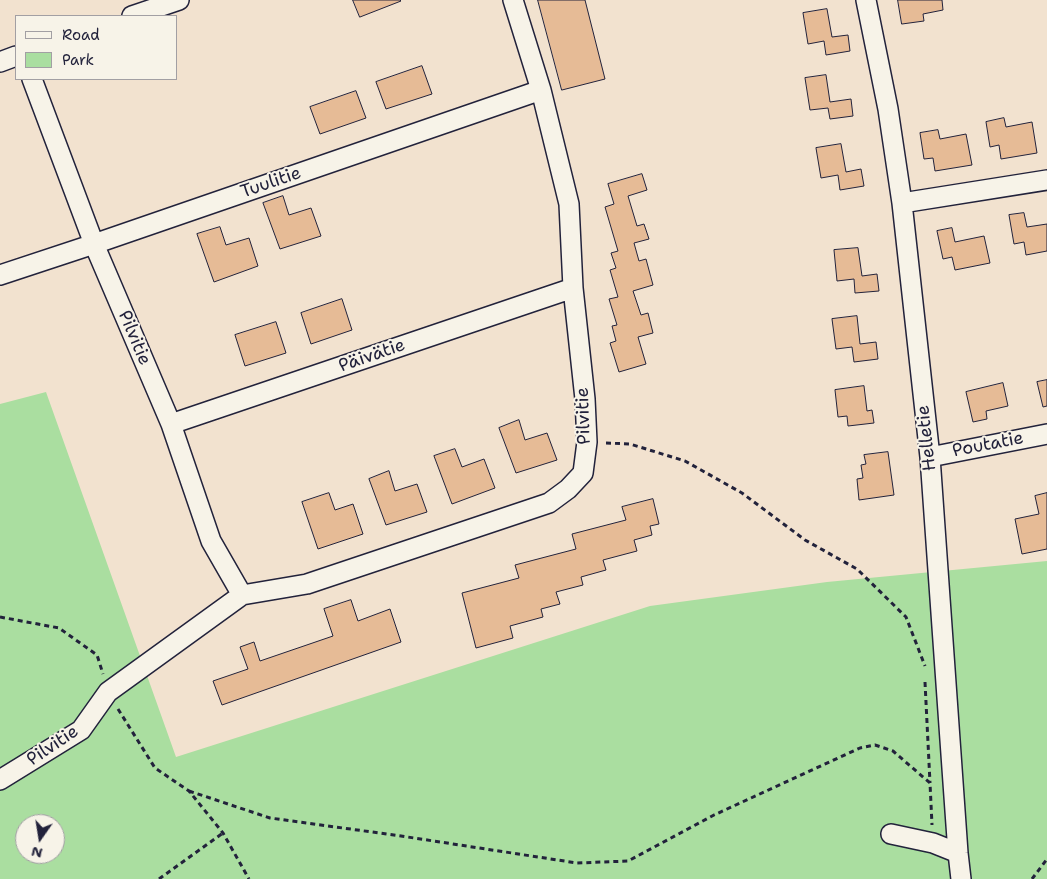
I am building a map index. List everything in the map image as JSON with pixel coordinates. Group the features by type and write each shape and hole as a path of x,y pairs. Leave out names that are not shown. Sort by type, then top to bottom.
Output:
{"street":[{"path":"135,15 179,0"},
{"name":"Pilvitie","path":"0,780 81,730 108,692 242,595 307,584 548,503 568,489 583,473 587,442 585,399 573,288 569,204 541,90 514,0"},
{"name":"Helletie","path":"866,0 888,109 902,203 930,457 958,853 962,879"},
{"path":"0,62 15,56"},
{"name":"Pilvitie","path":"32,80 94,244 171,424 211,541 242,595"},
{"name":"Tuulitie","path":"0,275 541,90"},
{"path":"902,203 1047,180"},
{"name":"Päivätie","path":"171,424 573,288"},
{"name":"Poutatie","path":"930,457 1047,434"},
{"path":"891,834 933,843 958,853"}],"path":[{"path":"587,442 630,444 685,461 742,494 805,540 857,569 906,618 925,664 933,843"},
{"path":"0,617 59,628 97,655 108,692 155,768 189,791 270,818 577,863 628,861 714,815 860,748 875,745 893,751 930,783"},
{"path":"189,791 223,833 249,879"},
{"path":"159,879 223,833"},
{"path":"1032,879 1047,859"}],"green space":[{"path":"46,392 176,757 650,606 827,582 1047,561 1047,879 0,879 0,404"}],"building":[{"path":"353,0 400,0 401,1 360,17"},
{"path":"538,0 585,0 605,79 562,90"},
{"path":"898,0 942,0 943,10 923,14 924,21 902,24"},
{"path":"827,9 832,37 848,35 850,51 826,55 824,41 808,44 803,13"},
{"path":"422,66 432,94 386,109 376,82"},
{"path":"826,75 830,102 851,99 853,116 830,119 828,108 810,110 805,78"},
{"path":"356,91 366,118 320,134 310,107"},
{"path":"1004,118 1006,127 1032,122 1037,153 1001,159 999,145 990,147 986,122"},
{"path":"938,130 940,139 966,134 972,165 935,171 933,158 924,159 920,133"},
{"path":"841,144 846,172 861,169 864,186 840,190 838,175 821,178 816,148"},
{"path":"642,174 647,190 628,196 637,226 644,224 649,239 634,243 639,261 646,259 653,285 633,291 641,315 648,313 653,333 638,337 646,364 619,372 610,343 616,341 612,326 617,325 609,299 618,297 610,270 616,268 611,253 618,251 605,207 614,204 608,184"},
{"path":"283,196 289,215 311,208 321,236 280,249 263,203"},
{"path":"1024,213 1027,227 1047,224 1047,251 1026,255 1024,242 1014,244 1009,215"},
{"path":"220,227 226,245 249,238 258,266 214,282 197,234"},
{"path":"952,228 955,242 984,236 990,263 955,270 952,257 943,259 937,231"},
{"path":"858,248 862,276 877,274 879,291 855,293 854,279 837,281 834,250"},
{"path":"342,299 352,330 311,344 301,313"},
{"path":"857,316 860,344 876,342 878,359 854,362 852,347 836,349 832,319"},
{"path":"276,322 286,353 245,366 235,335"},
{"path":"1047,380 1047,406 1043,407 1037,382"},
{"path":"1003,383 1008,406 986,411 987,419 973,422 966,392"},
{"path":"864,386 867,411 872,410 874,423 848,426 847,416 838,417 835,390"},
{"path":"519,420 525,440 547,433 557,460 516,473 499,428"},
{"path":"455,449 462,467 484,459 495,488 452,504 434,456"},
{"path":"888,452 894,495 859,500 857,479 863,478 861,465 866,464 864,455"},
{"path":"389,471 395,491 417,484 427,512 386,525 369,479"},
{"path":"329,493 335,510 353,504 363,534 318,549 302,502"},
{"path":"1047,493 1047,549 1022,554 1015,519 1039,514 1035,496"},
{"path":"653,499 659,524 650,526 652,535 634,540 637,551 603,560 606,570 581,577 583,585 556,592 560,604 541,609 543,617 510,626 513,638 476,648 462,593 519,578 515,565 576,549 572,534 626,520 622,507"},
{"path":"351,600 358,621 390,609 401,642 222,705 213,681 248,669 240,647 254,642 260,661 333,636 324,609"}]}
